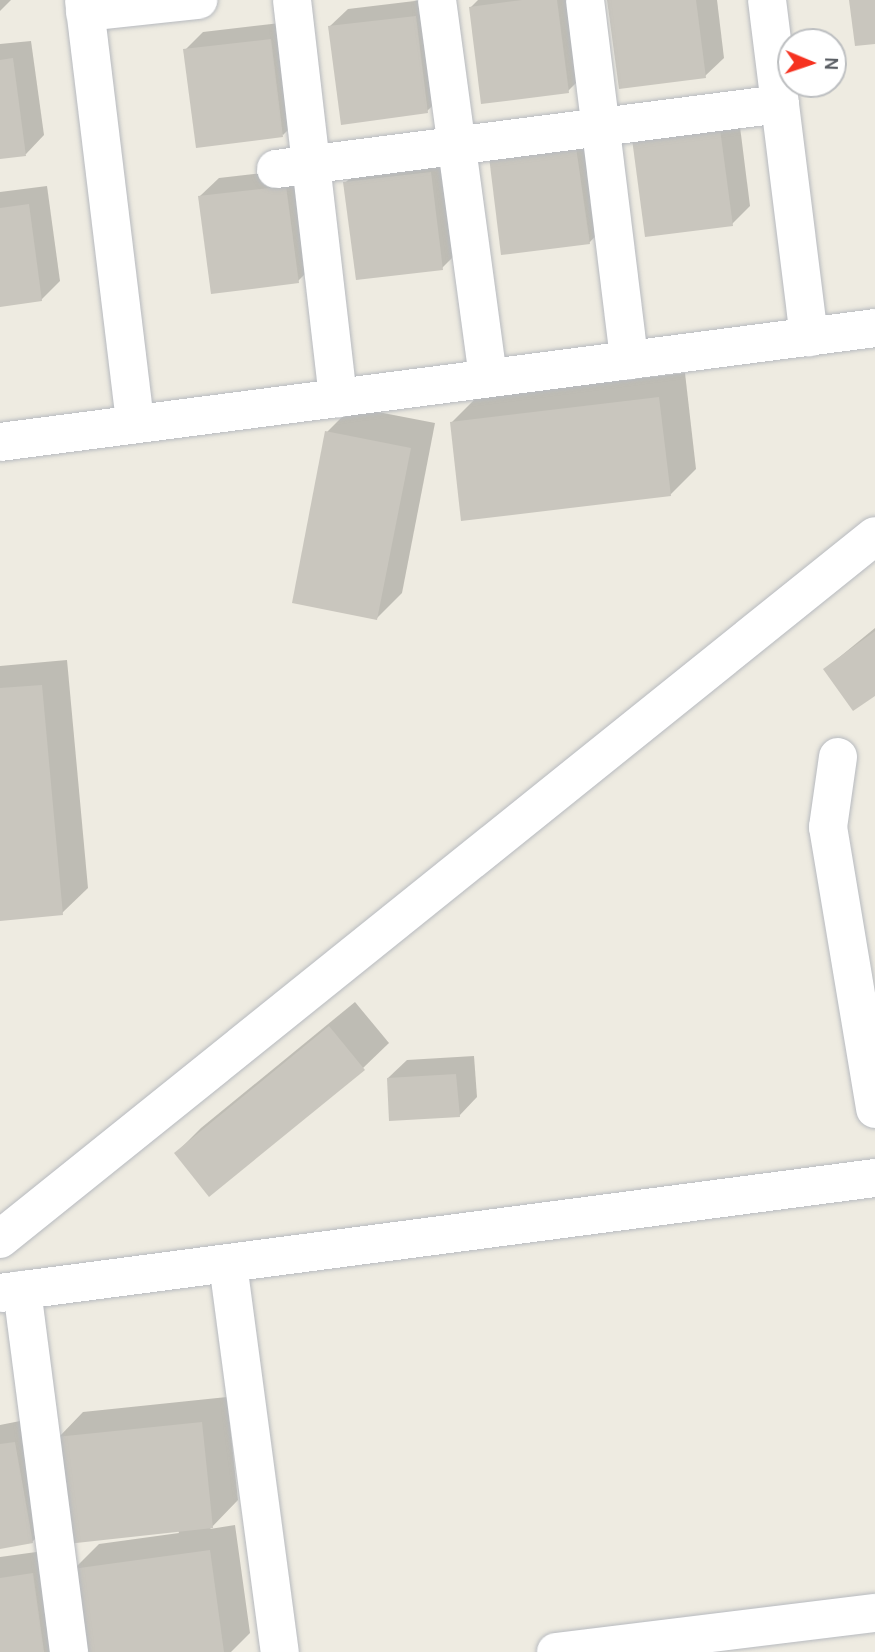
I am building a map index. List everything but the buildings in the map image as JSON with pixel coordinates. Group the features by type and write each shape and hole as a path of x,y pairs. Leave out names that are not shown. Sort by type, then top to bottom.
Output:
{"street":[{"path":"135,424 84,6 198,0"},
{"path":"292,0 293,167 338,398"},
{"path":"437,0 488,378"},
{"path":"585,0 629,360"},
{"path":"767,0 810,337"},
{"path":"293,167 780,104"},
{"path":"0,442 875,328"},
{"path":"0,1240 875,536"},
{"path":"838,757 828,827 875,1110"},
{"path":"68,1652 11,1291 875,1178"},
{"path":"228,1264 280,1652"},
{"path":"556,1652 875,1613"}]}
